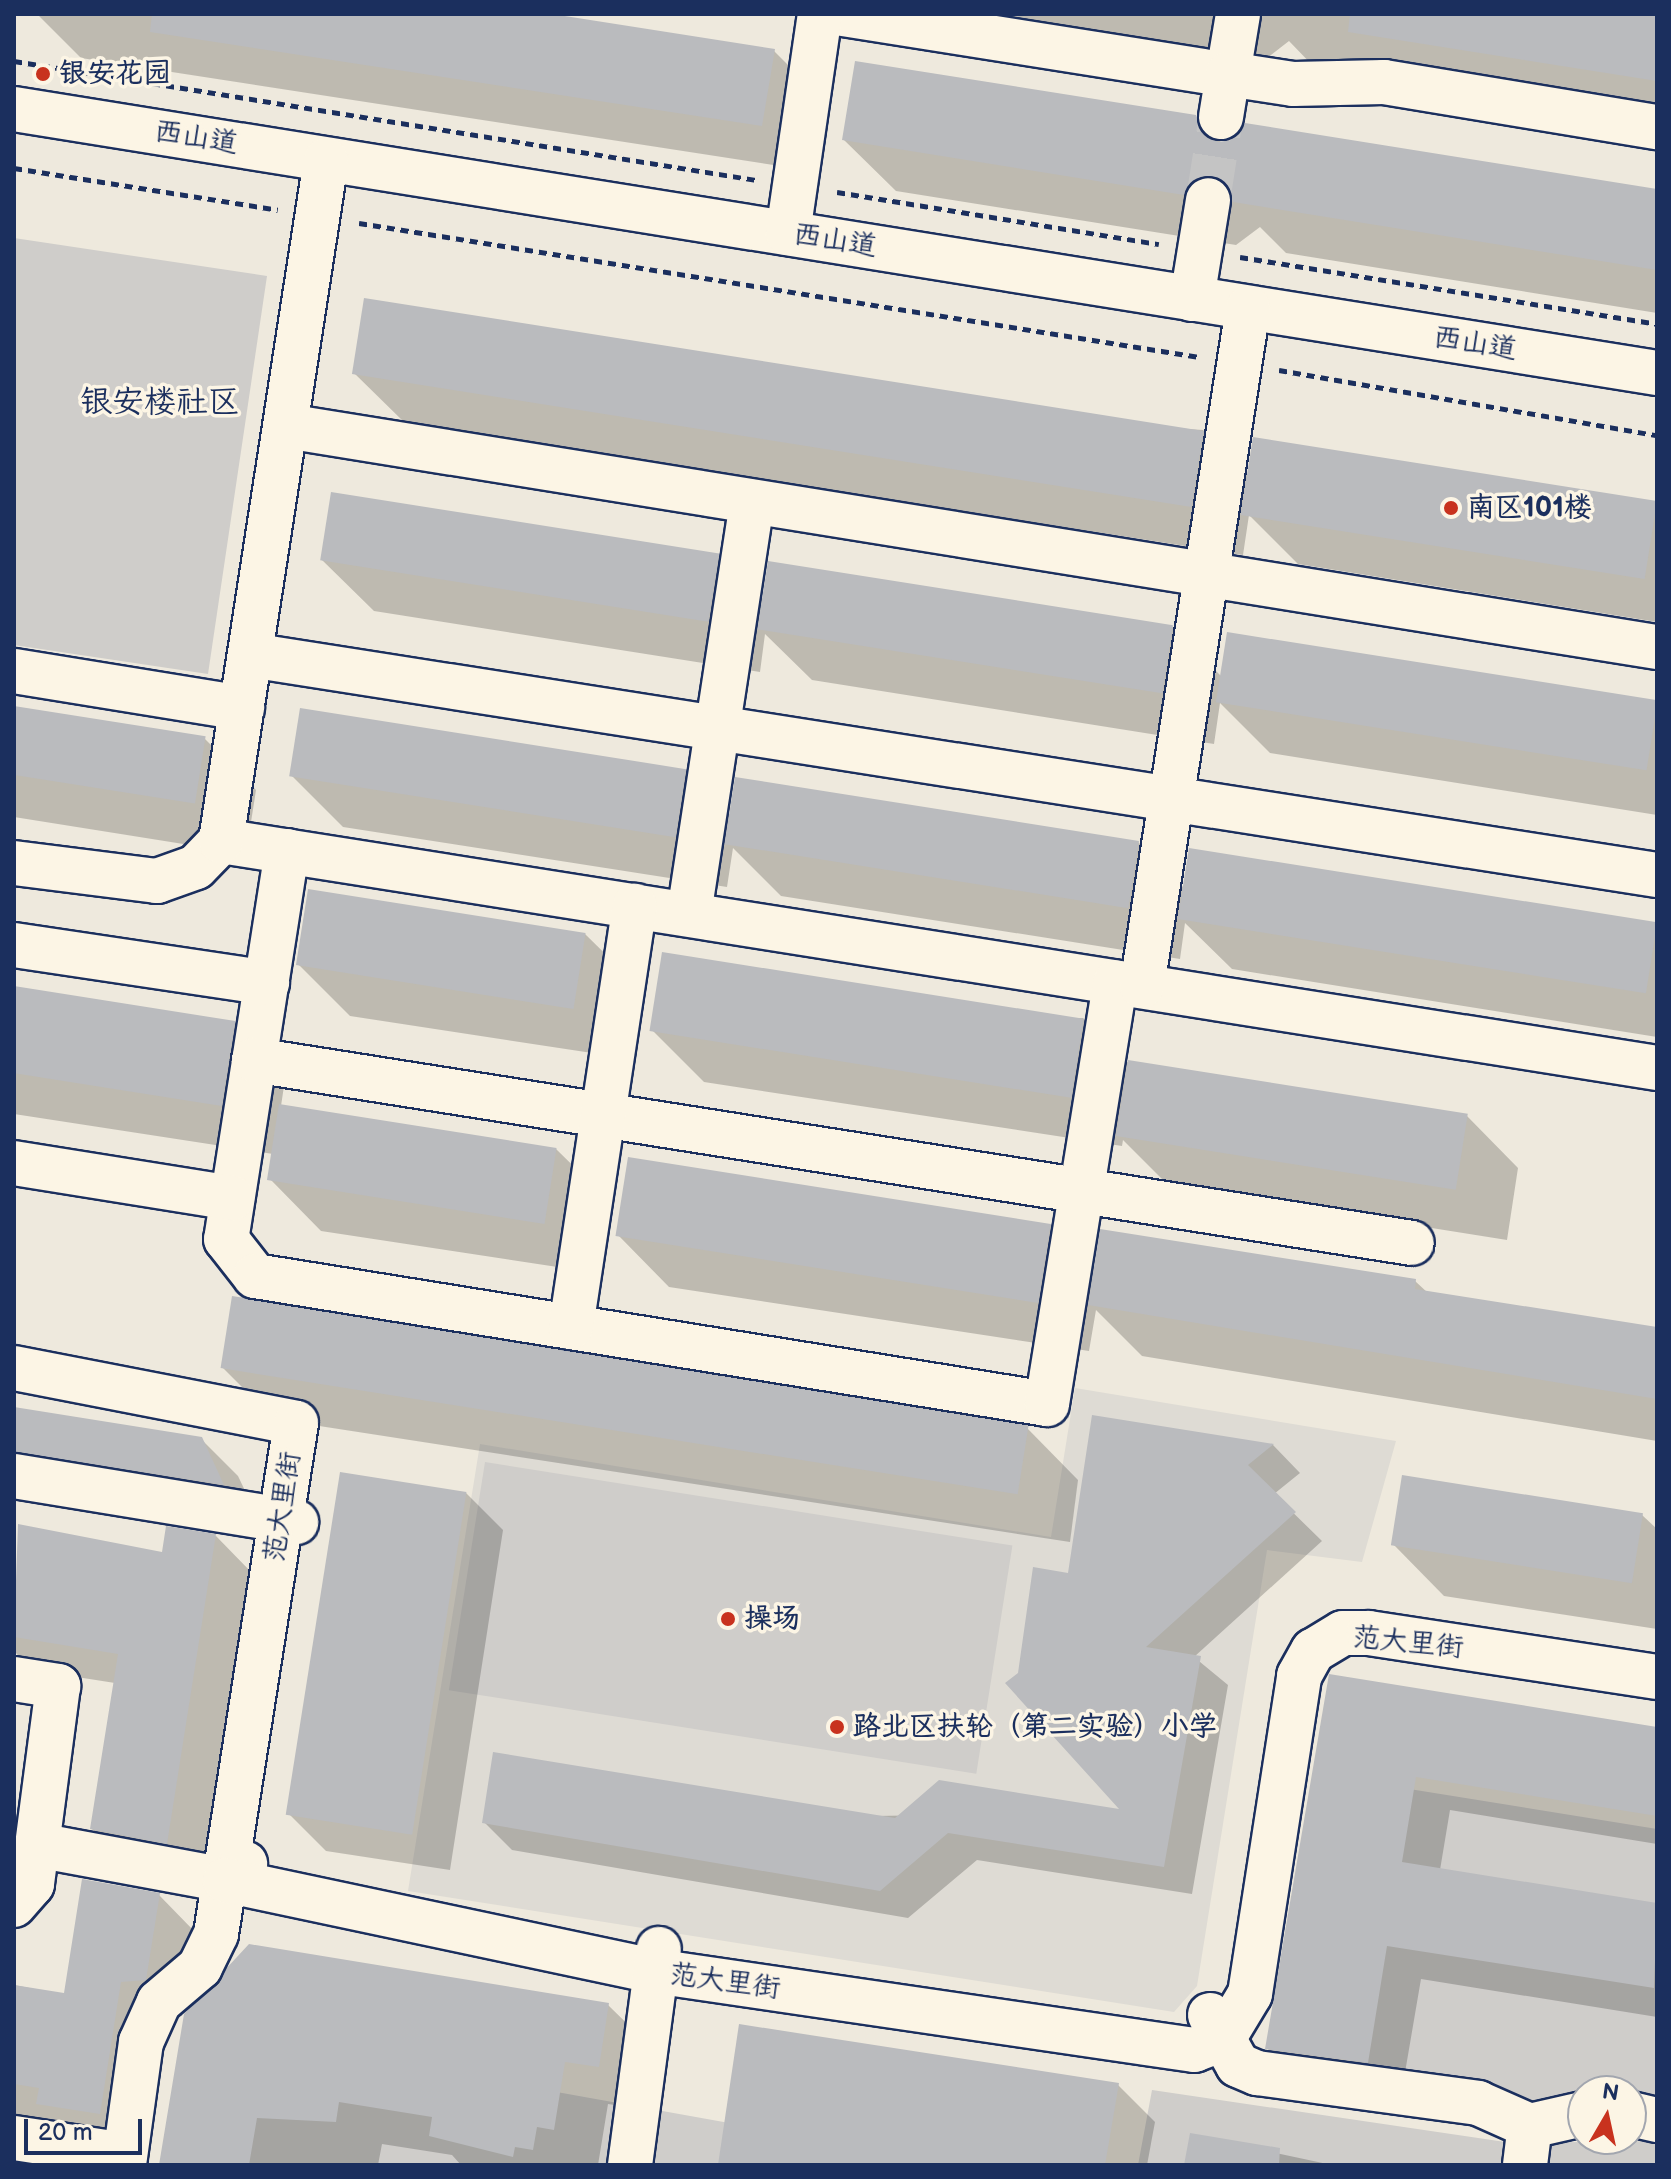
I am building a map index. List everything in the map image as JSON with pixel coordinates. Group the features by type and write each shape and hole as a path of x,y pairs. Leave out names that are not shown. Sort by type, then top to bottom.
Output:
{"street":[{"path":"788,233 820,14"},
{"path":"843,14 1293,84 1384,82 1657,127"},
{"path":"1221,117 1216,72 1238,14"},
{"name":"西山道","path":"14,109 1657,373"},
{"path":"14,863 157,881 196,867 221,841 326,160"},
{"path":"1192,299 1208,200"},
{"path":"287,851 226,1239 255,1276 1047,1404 1081,1190 1171,800 1209,574 1248,308"},
{"path":"286,426 1657,647"},
{"path":"689,914 752,502"},
{"path":"250,655 1657,875"},
{"path":"14,671 242,708"},
{"path":"221,841 1657,1068"},
{"path":"571,1327 635,906"},
{"path":"14,945 267,983"},
{"path":"254,1060 1412,1243"},
{"path":"14,1163 232,1198"},
{"name":"范大里街","path":"14,1353 313,1409 235,1872"},
{"name":"范大里街","path":"14,1368 296,1423 235,1872"},
{"path":"14,1476 296,1522"},
{"name":"范大里街","path":"1217,2027 1232,1984 1286,1657 1303,1629 1333,1612 1357,1611 1657,1659"},
{"name":"范大里街","path":"1217,2027 1250,1994 1299,1676 1313,1651 1343,1633 1369,1633 1657,1677"},
{"path":"14,1679 58,1686 32,1884 14,1905"},
{"path":"14,2138 124,2160 141,2042 159,2002 200,1967 216,1934 235,1872 37,1845"},
{"name":"范大里街","path":"235,1872 657,1960 1217,2027"},
{"path":"630,2165 657,1960"},
{"path":"1217,2027 1238,2065 1257,2073 1478,2103 1528,2146 1567,2123"}],"path":[{"path":"14,168 1239,364 1657,435"}],"shaded area":[{"path":"14,238 267,276 208,674 14,645"},
{"name":"路北区扶轮（第二实验）小学","path":"1075,1388 1396,1441 1362,1562 1267,1550 1197,1986 1174,2012 408,1891 480,1444 1051,1537"},
{"name":"操场","path":"485,1462 1012,1546 976,1774 449,1690"},
{"path":"1397,1787 1657,1829 1657,2101 1647,2101 1647,2075 1567,2075 1567,2104 1532,2105 1351,2078"},
{"path":"222,2032 963,2165 199,2165"},
{"path":"1152,2090 1512,2143 1567,2142 1567,2155 1647,2155 1647,2141 1657,2141 1657,2165 1138,2165"}],"building":[{"path":"152,14 552,14 775,49 762,126 150,32"},
{"path":"1350,14 1657,14 1657,81 1348,32"},
{"path":"855,61 1196,115 1205,136 1218,142 1231,140 1245,123 1657,189 1657,270 1233,202 1224,181 1213,176 1198,177 1184,195 842,140"},
{"path":"364,298 1204,431 1191,507 352,374"},
{"name":"南区101楼","path":"1253,437 1657,501 1645,579 1241,515"},
{"path":"331,492 719,553 708,622 320,560"},
{"path":"768,561 1173,625 1162,693 757,629"},
{"path":"1227,632 1657,700 1647,770 1216,702"},
{"path":"14,706 206,736 195,804 14,775"},
{"path":"300,708 686,769 675,837 289,776"},
{"path":"735,777 1139,841 1128,908 724,844"},
{"path":"1189,848 1657,922 1646,993 1178,919"},
{"path":"308,889 586,933 573,1009 296,965"},
{"path":"662,952 1084,1019 1071,1098 649,1031"},
{"path":"14,986 235,1021 222,1106 14,1073"},
{"path":"1128,1060 1468,1114 1456,1190 1116,1136"},
{"path":"279,1104 557,1148 544,1224 267,1180"},
{"path":"628,1157 1051,1224 1038,1303 615,1236"},
{"path":"1100,1229 1416,1279 1415,1289 1657,1327 1657,1399 1088,1305"},
{"path":"232,1296 1029,1422 1018,1494 221,1368"},
{"path":"14,1407 202,1437 224,1485 14,1452"},
{"path":"1092,1415 1274,1444 1248,1465 1296,1512 1146,1647 1201,1656 1164,1867 948,1833 880,1891 482,1823 493,1752 895,1818 939,1780 1119,1809 1005,1683 1018,1673 1033,1567 1068,1573"},
{"path":"340,1472 466,1492 412,1835 286,1815"},
{"path":"1402,1475 1643,1513 1632,1583 1391,1545"},
{"path":"18,1524 162,1552 166,1526 216,1534 167,1844 90,1829 118,1654 14,1637"},
{"path":"1329,1674 1657,1727 1657,1816 1416,1777 1402,1862 1657,1903 1654,1988 1387,1946 1368,2063 1265,2049"},
{"path":"82,1879 160,1893 146,1980 121,1982 100,2114 36,2104 39,2088 14,2084 14,1985 64,1993"},
{"path":"249,1944 609,2003 599,2067 565,2062 554,2130 537,2127 533,2150 515,2147 513,2157 429,2136 432,2117 339,2102 336,2122 257,2118 249,2165 159,2165 184,2014"},
{"path":"739,2024 1119,2083 1105,2165 718,2165"},
{"path":"1190,2133 1280,2148 1279,2165 1184,2165"}],"tunnel":[{"path":"1208,200 1221,117"}],"place":[{"name":"银安花园","path":"43,74"},
{"name":"南区101楼","path":"1451,508"},
{"name":"操场","path":"728,1619"},
{"name":"路北区扶轮（第二实验）小学","path":"837,1727"}],"district":[{"name":"银安楼社区","path":"160,403"}]}
